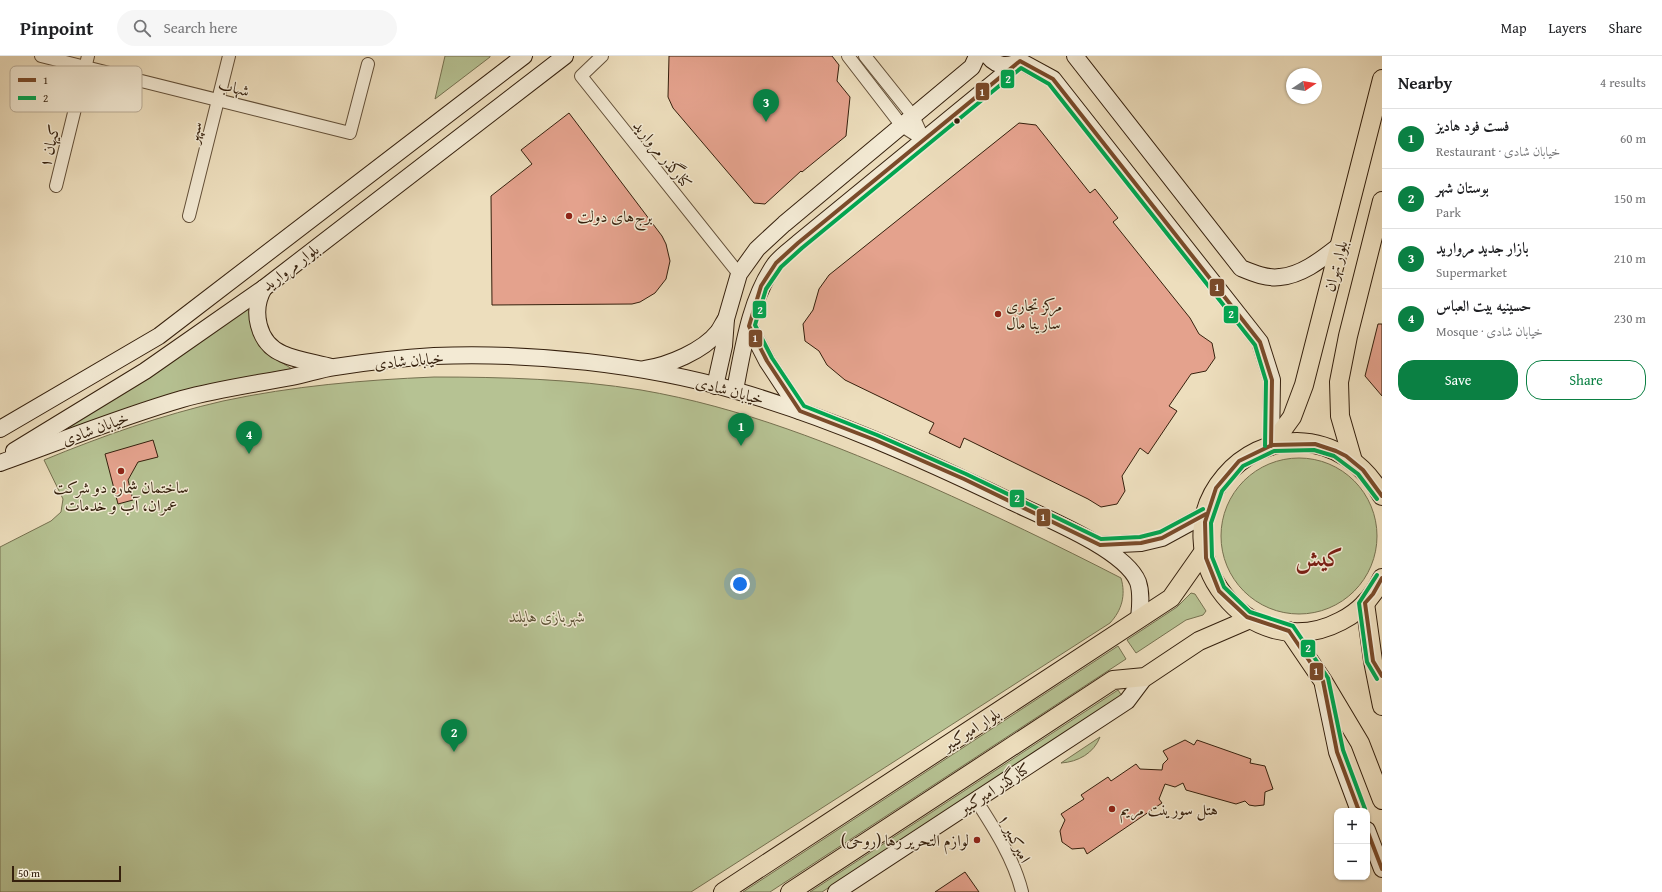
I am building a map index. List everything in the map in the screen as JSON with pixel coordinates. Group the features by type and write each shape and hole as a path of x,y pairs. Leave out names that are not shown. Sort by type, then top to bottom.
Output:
{"main road":[{"name":"بلوار تهران","path":"1271,446 1292,417 1304,385 1382,79"},
{"name":"بلوار تهران","path":"1353,461 1340,416 1339,382 1348,336 1382,201"},
{"path":"1382,496 1377,478 1338,451 1320,445 1296,442 1271,446 1249,456 1230,471 1215,491 1206,514 1204,526 1204,551 1211,575 1220,591 1231,605 1250,619 1269,627 1289,631 1313,631 1336,624 1365,603 1373,594 1382,578"},
{"name":"بلوار امیرکبیر","path":"723,892 1171,598 1204,551"},
{"path":"1365,603 1378,669 1382,706"},
{"path":"790,892 1113,680 1145,677 1199,641 1250,619"},
{"path":"1289,631 1323,681 1360,743 1382,800"}],"street":[{"name":"شهاب","path":"41,56 87,62 101,66"},
{"name":"سپهر","path":"189,216 230,56"},
{"name":"بلوار مروارید","path":"0,459 145,371 264,288 566,56"},
{"name":"کنارگذر مروارید","path":"602,56 581,76 739,274"},
{"path":"848,56 924,140"},
{"path":"865,56 908,121"},
{"path":"715,386 724,346 726,318 739,274 757,249 784,224 972,67 977,56"},
{"path":"988,56 996,63 1004,66 1012,65 1023,59"},
{"path":"1075,56 1241,268 1259,275 1280,278 1297,273 1316,264 1340,245"},
{"name":"بلوار مروارید","path":"0,429 159,336 519,58"},
{"path":"735,390 742,352 761,286 776,263 798,243 1023,59"},
{"path":"1023,59 1053,79 1260,342 1272,380 1271,446"},
{"name":"شهاب","path":"142,78 219,100 350,133 368,64"},
{"name":"کیهان ۱","path":"56,186 74,112"},
{"path":"388,160 384,169 386,178 394,183 403,180"},
{"name":"خیابان شادی","path":"264,288 257,305 257,316 259,327 264,338 281,353 291,357 332,367"},
{"path":"640,369 647,369 677,360 707,343 718,332 726,318"},
{"path":"749,326 767,361 800,411"},
{"path":"724,346 734,354 742,352"},
{"name":"خیابان شادی","path":"0,463 113,420 148,409 220,390 293,377 332,367 434,356 486,356 554,360 640,369 735,390 800,411 875,440 964,479 1100,545 1124,563 1137,581 1140,598 1139,620"},
{"path":"1100,545 1141,542 1162,538 1206,514"},
{"name":"کنارگذر امیرکبیر","path":"836,892 1127,701 1145,677"},
{"path":"1323,681 1336,752 1359,808"},
{"name":"امیرکبیر ۱","path":"976,800 1013,866 1022,892"},
{"path":"1370,838 1382,869"}],"green space":[{"path":"445,56 490,56 490,57 435,99"},
{"path":"250,304 252,326 260,343 273,356 292,369 164,397 103,417 41,440 78,421 149,377"},
{"name":"شهربازی هایلند","path":"434,377 538,379 615,386 678,397 751,417 822,442 927,485 1073,554 1121,578 1123,590 1122,602 1120,608 1110,623 691,892 0,892 0,547 51,521 61,512 63,499 44,460 132,427 223,401 276,391 328,384"},
{"path":"1299,458 1329,464 1342,471 1354,481 1364,493 1371,506 1377,536 1371,566 1364,579 1354,591 1342,601 1329,608 1299,614 1269,608 1256,601 1244,591 1234,579 1227,566 1221,536 1227,506 1234,493 1244,481 1256,471 1269,464"},
{"path":"1191,593 1195,594 1206,611 1203,615 1186,620 1136,653 1127,640 1177,607"},
{"path":"1118,646 1126,659 770,892 743,892"},
{"path":"1118,690 1122,696 822,892 810,892"},
{"path":"1100,737 1094,748 1085,756 1073,761 1061,763"}],"building":[{"path":"669,56 832,56 839,65 837,81 850,97 846,136 802,172 801,171 765,204 754,203 673,108 668,97"},
{"name":"برج‌های دولت","path":"569,113 662,236 666,244 670,261 666,279 655,293 640,302 632,304 492,305 491,196 532,164 521,150"},
{"name":"مرکز تجاری سارینا مال","path":"1019,123 1036,125 1090,193 1095,189 1118,218 1113,222 1190,318 1199,334 1212,343 1215,358 1206,371 1191,374 1169,406 1177,411 1148,454 1140,448 1122,476 1125,491 1117,504 1101,507 1088,499 964,438 960,448 929,433 934,423 845,380 827,365 819,351 805,341 803,324 813,310 819,289 829,275"},
{"path":"1378,324 1382,324 1382,396 1365,376"},
{"name":"ساختمان شماره دو شرکت عمران، آب و خدمات","path":"153,440 158,457 138,462 128,480 133,500 118,504 105,454"},
{"path":"1185,740 1194,745 1197,740 1251,759 1250,763 1265,766 1273,789 1265,792 1264,805 1249,805 1245,801 1236,804 1186,790 1183,783 1175,787 1165,784 1159,799 1162,803 1087,854 1084,848 1072,849 1062,842 1060,831 1065,820 1061,814 1084,799 1081,795 1108,777 1111,781 1136,764 1140,769 1162,770 1163,764 1168,759 1163,751"},
{"path":"965,872 979,892 935,892"}],"transit line":[{"name":"1","path":"1206,514 1162,538 1141,543 1100,545 964,479 875,440 800,411 767,361 749,326 761,286 776,263 798,243 1020,61 1053,79 1260,342 1272,380 1271,446"},
{"name":"2","path":"1203,509 1160,532 1140,537 1101,539 966,474 877,435 804,406 772,358 755,325 766,289 781,267 802,248 1021,68 1049,84 1255,345 1266,381 1265,446"},
{"name":"1","path":"1358,808 1337,752 1323,681 1289,631 1247,617 1219,591 1206,558 1205,522 1216,488 1239,461 1272,445 1315,444 1336,451 1346,456 1363,470 1382,496"},
{"name":"2","path":"1365,808 1343,750 1328,678 1293,626 1250,612 1224,587 1212,557 1211,523 1222,491 1243,466 1274,451 1314,450 1334,456 1358,474 1377,499"},
{"name":"2","path":"1377,575 1359,603 1367,662 1377,679"},
{"name":"1","path":"1382,578 1373,594 1365,603 1373,661 1382,676"},
{"name":"1","path":"1370,838 1382,869"}],"place":[{"name":"بازار جدید مروارید","path":"766,122"},
{"name":"برج‌های دولت","path":"569,216"},
{"name":"مرکز تجاری سارینا مال","path":"998,314"},
{"name":"فست فود هادیز","path":"741,446"},
{"name":"حسینیه بیت العباس","path":"249,454"},
{"name":"ساختمان شماره دو شرکت عمران، آب و خدمات","path":"121,471"},
{"name":"بوستان شهر","path":"454,752"},
{"name":"هتل سورینت مريم","path":"1112,809"},
{"name":"لوازم التحریر رها (روحی)","path":"977,840"}],"district":[{"name":"كيش","path":"1319,557"}]}
